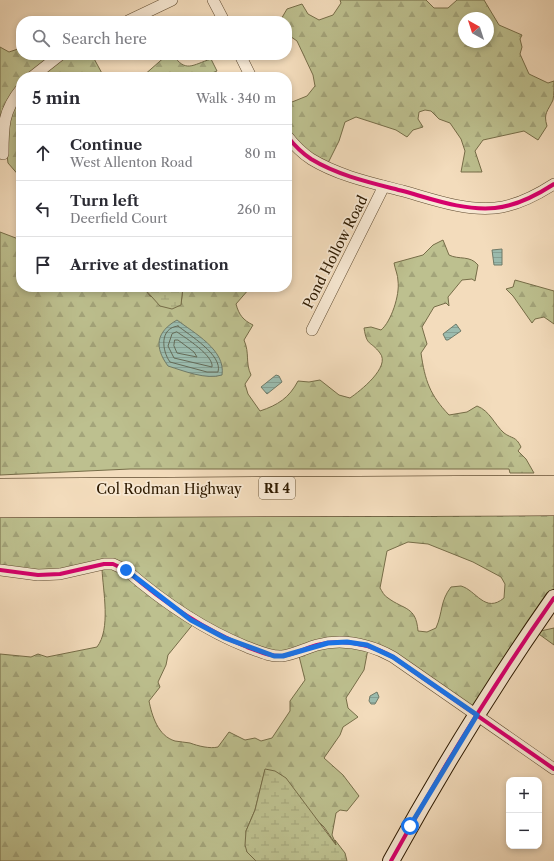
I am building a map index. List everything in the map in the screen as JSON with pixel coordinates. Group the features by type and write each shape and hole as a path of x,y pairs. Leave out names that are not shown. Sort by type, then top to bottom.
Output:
{"highway":[{"name":"Col Rodman Highway","path":"0,490 554,486"},
{"name":"Col Rodman Highway","path":"0,507 554,505"}],"street":[{"path":"138,16 172,0"},
{"path":"213,0 221,16"},
{"path":"38,72 54,60"},
{"path":"242,60 248,72"},
{"path":"3,154 3,126 8,110 16,97"},
{"path":"292,142 298,149 312,159 353,178 437,201 478,208 496,208 523,201 554,184"},
{"name":"Pond Hollow Road","path":"312,330 384,186"},
{"path":"0,570 38,575 60,574 104,564 113,564 126,570 191,620 225,638 274,656 283,656 328,643 347,642 367,645 393,657 554,769"},
{"path":"392,861 420,808 508,663 554,598"}],"green space":[{"path":"340,0 426,0 434,8 448,8 457,0 484,0 491,12 458,12 458,48 494,48 494,17 499,25 522,35 520,39 522,47 520,54 529,74 548,83 554,81 553,100 546,115 547,126 538,140 524,131 483,140 475,151 482,172 461,172 465,151 461,139 450,123 439,119 431,111 425,110 419,112 418,119 423,127 413,130 407,137 396,130 356,117 345,122 339,141 326,167 292,143 292,102 307,96 315,86 313,75 297,41 292,38 292,16 283,16 287,9 302,4 308,14 319,20 333,15 341,3"},
{"path":"0,47 9,52 16,50 16,60 95,60 101,72 16,72 16,172 8,163 5,139 0,137"},
{"path":"161,60 177,60 186,66 190,66 212,60 217,71 215,72 148,72"},
{"path":"0,232 16,238 16,292 147,292 150,296 181,304 182,292 246,292 236,304 242,317 253,325 244,340 251,375 245,384 248,394 260,411 282,400 291,392 298,381 309,382 320,380 339,395 350,398 367,384 378,372 382,359 377,349 369,343 366,338 364,328 371,327 381,330 391,315 398,293 398,276 394,263 423,255 433,245 443,240 449,255 472,260 478,265 475,281 472,279 462,280 448,297 449,306 446,303 434,307 422,327 427,344 421,353 424,372 429,387 437,401 449,415 467,412 477,406 489,414 504,433 517,441 521,447 518,451 526,459 534,473 510,473 509,469 130,469 0,475"},
{"path":"515,280 554,291 554,324 544,317 535,319 532,323 513,296 506,289 513,287"},
{"path":"147,292 182,292 181,305 172,309 160,306"},
{"path":"554,505 554,602 481,714 414,670 368,649 364,670 346,698 348,708 358,717 343,727 340,735 324,758 343,775 359,796 347,811 340,810 336,813 332,835 337,846 324,827 265,770 255,810 246,831 247,852 256,861 0,861 0,654 31,657 38,654 47,657 97,647 104,630 105,610 102,569 0,570 0,515","holes":["408,542 428,544 473,562 501,577 505,584 504,598 497,602 486,602 481,600 466,588 461,586 451,587 443,602 436,628 427,632 418,631 417,623 412,613 384,595 380,588 387,551","194,623 263,653 299,656 305,680 290,701 290,711 272,738 261,741 255,738 245,740 229,732 218,747 215,748 175,741 164,735 160,730 154,719 149,701 160,687 158,682 166,665 168,655"]},
{"path":"554,628 554,645 536,632"},
{"path":"265,769 275,771 286,778 336,845 335,840 345,853 347,861 256,861 247,852 245,845 246,831 255,810"}],"water":[{"path":"502,249 502,265 494,265 492,250"},
{"path":"177,320 200,337 214,350 222,366 222,375 202,376 168,366 161,352 159,340 165,330"},
{"path":"456,324 461,331 446,340 443,334"},
{"path":"276,375 279,376 282,382 267,394 261,387"},
{"path":"377,692 379,697 375,704 371,704 369,701 370,696"}],"cycle path":[{"path":"292,142 308,157 333,170 368,182 437,201 472,208 495,208 511,205 541,192 554,184"},
{"path":"0,570 38,575 60,574 104,564 113,564 126,570 169,604 214,632 247,647 273,656 286,655 317,645 337,642 347,642 366,646 384,652 554,769"},
{"path":"391,861 429,793 469,727 554,598"}],"route":[{"path":"126,570 191,620 225,638 265,654 274,656 283,656 328,643 347,642 367,645 393,657 477,715 410,826"}]}
